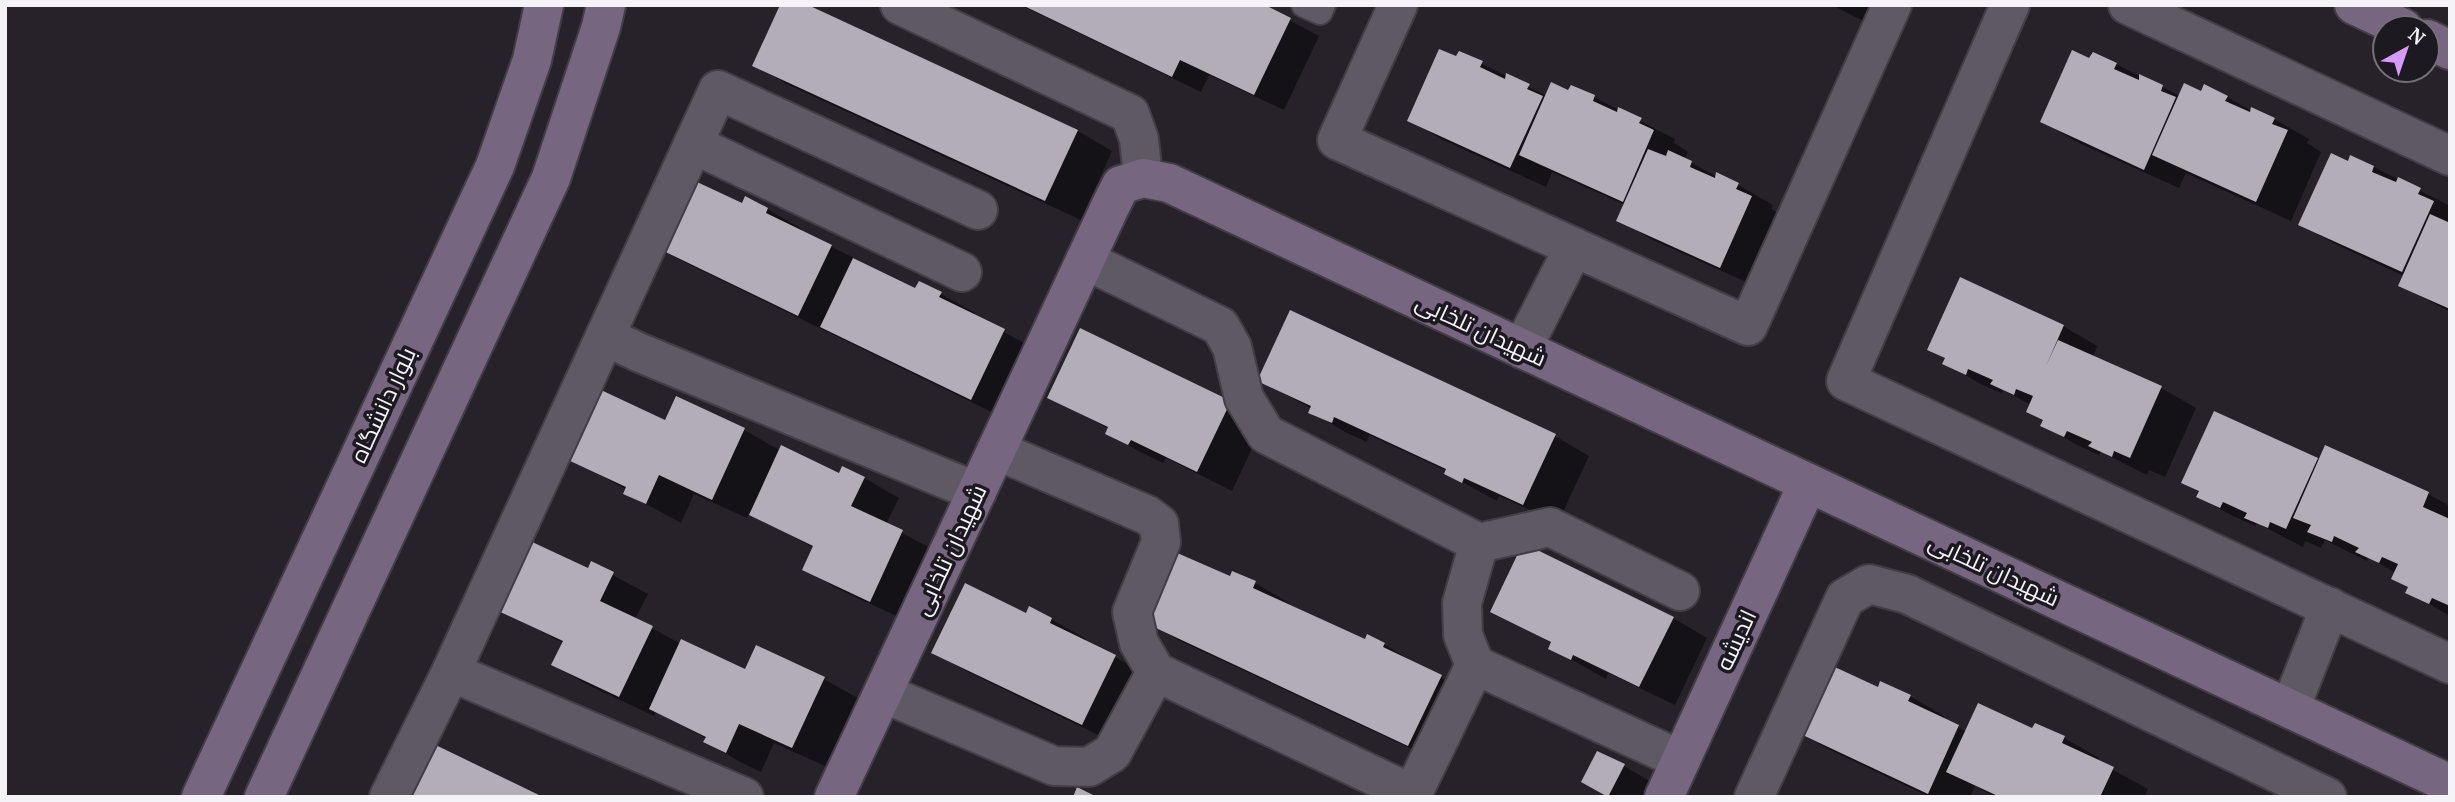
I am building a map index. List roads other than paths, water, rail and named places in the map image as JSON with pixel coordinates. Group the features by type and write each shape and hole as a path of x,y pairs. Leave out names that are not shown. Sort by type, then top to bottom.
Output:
{"street":[{"name":"بلوار دانشگاه","path":"201,797 495,166 532,60 544,5"},
{"path":"264,797 551,178 606,5"},
{"path":"900,5 1130,114 1139,139 1143,178"},
{"path":"1398,5 1337,140 1748,326 1892,5"},
{"path":"2010,5 1846,381 2450,664"},
{"path":"2128,5 2450,156"},
{"path":"2354,5 2373,14"},
{"path":"389,797 451,672 718,90 978,210"},
{"path":"693,144 962,272"},
{"name":"شهیدان تلخابی","path":"834,797 1121,185 1143,178 1169,183 2450,784"},
{"path":"1522,349 1574,247"},
{"path":"1085,260 1220,326 1233,347 1244,398 1266,434 1479,543 1550,527 1680,591"},
{"path":"605,336 977,492"},
{"path":"996,450 1147,515 1159,524 1161,542 1132,612 1139,643 1156,672 1411,795 1475,665"},
{"name":"انديشه","path":"1664,797 1808,483"},
{"path":"1479,543 1462,603 1463,635 1475,665 1681,760"},
{"path":"1754,797 1845,598 1868,584 1908,594 2327,797"},
{"path":"2290,709 2330,607"},
{"path":"451,672 744,797"},
{"path":"883,693 1054,766 1089,767 1112,753 1156,672"}],"lane":[{"path":"1304,5 1320,12 1323,5"}]}
